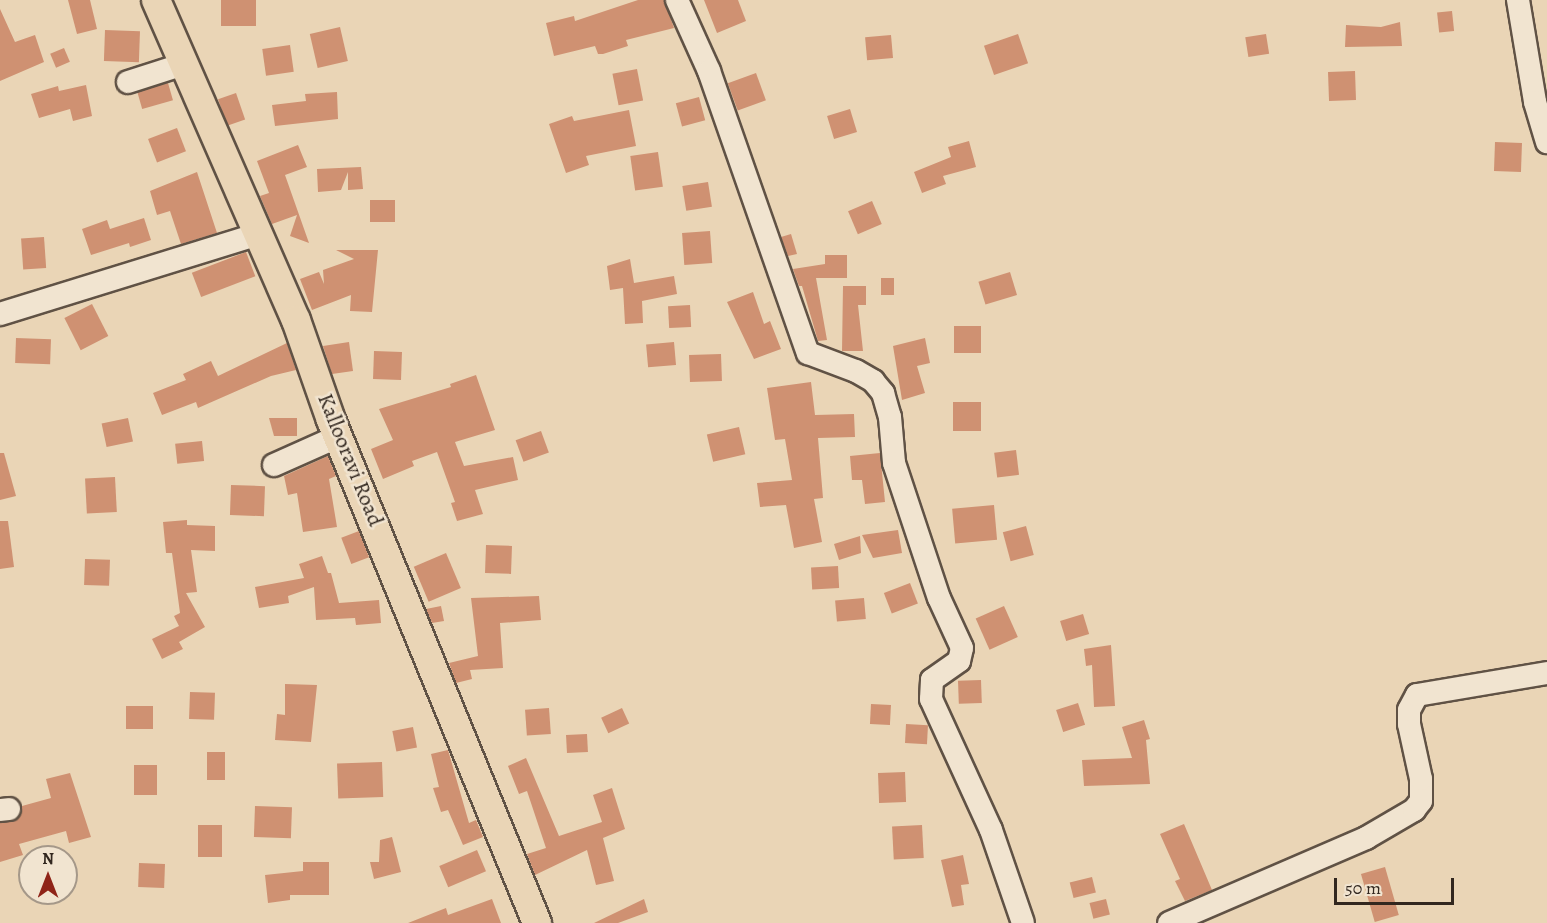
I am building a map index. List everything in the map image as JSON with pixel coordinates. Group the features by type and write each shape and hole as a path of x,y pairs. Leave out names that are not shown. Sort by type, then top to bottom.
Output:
{"main road":[{"name":"Kallooravi Road","path":"156,0 296,321 339,436 537,923"}],"street":[{"path":"677,0 709,70 808,353 855,371 873,381 883,393 890,417 894,463 906,503 939,598 962,648 958,661 932,680 931,699 991,830 1023,923"},
{"path":"1518,0 1535,102 1547,142"},
{"path":"128,82 184,64"},
{"path":"0,314 258,234"},
{"path":"274,465 339,436"},
{"path":"1169,923 1366,837 1414,810 1421,801 1421,778 1409,724 1409,710 1417,695 1547,674"}],"building":[{"path":"68,0 90,0 97,29 77,34"},
{"path":"221,0 256,0 256,26 221,26"},
{"path":"638,0 664,0 674,28 626,40 628,46 603,54 598,54 595,46 554,56 546,23 574,16 575,21"},
{"path":"704,0 738,0 746,21 717,33"},
{"path":"0,9 15,42 35,35 44,62 0,81"},
{"path":"1452,11 1454,31 1439,32 1437,13"},
{"path":"1400,22 1402,46 1345,47 1346,25 1381,27"},
{"path":"340,27 348,61 318,68 310,34"},
{"path":"105,30 140,31 139,62 104,61"},
{"path":"1018,34 1028,63 994,75 984,46"},
{"path":"1266,34 1269,54 1248,57 1245,37"},
{"path":"891,35 893,58 867,60 865,37"},
{"path":"290,45 294,72 266,76 262,49"},
{"path":"64,48 70,62 56,68 50,54"},
{"path":"637,69 643,100 619,105 612,74"},
{"path":"1355,71 1356,100 1329,101 1328,72"},
{"path":"756,73 766,100 738,111 728,83"},
{"path":"168,83 173,100 142,109 137,92"},
{"path":"86,85 92,116 73,121 70,109 39,118 31,94 58,86 59,91"},
{"path":"337,92 338,119 275,126 272,105 306,101 305,94"},
{"path":"236,93 245,119 227,126 218,99"},
{"path":"699,97 705,120 682,126 676,103"},
{"path":"850,109 857,132 834,139 827,116"},
{"path":"629,110 636,146 586,156 589,165 566,173 549,124 572,116 574,121"},
{"path":"177,128 186,151 157,162 148,139"},
{"path":"969,141 976,167 943,176 946,184 922,193 914,172 951,157 948,147"},
{"path":"1495,142 1522,143 1521,172 1494,171"},
{"path":"298,145 307,167 285,175 309,243 290,236 297,215 272,224 260,196 269,193 257,161"},
{"path":"658,152 663,187 635,191 630,156"},
{"path":"361,167 363,189 348,190 348,172 341,190 318,192 317,169"},
{"path":"197,172 217,233 181,244 170,211 157,215 150,191"},
{"path":"708,182 712,207 686,211 682,186"},
{"path":"370,200 395,200 395,222 370,222"},
{"path":"872,201 882,224 858,234 848,211"},
{"path":"144,218 151,240 130,247 129,243 91,255 82,229 107,220 110,229"},
{"path":"710,231 712,263 684,265 682,233"},
{"path":"791,234 797,254 788,256 781,237"},
{"path":"44,237 46,268 23,270 21,239"},
{"path":"336,250 378,250 372,312 350,311 351,295 312,310 300,279 319,272 324,284 323,270 354,259"},
{"path":"246,252 255,276 201,297 192,273"},
{"path":"825,255 847,255 847,278 816,278 827,340 818,341 802,286 799,286 793,269 825,264"},
{"path":"630,259 634,283 674,276 677,294 642,301 643,323 625,324 623,288 610,290 607,266"},
{"path":"1010,272 1017,295 985,305 978,282"},
{"path":"881,278 894,278 894,295 881,295"},
{"path":"843,286 866,286 866,305 858,305 863,351 842,351"},
{"path":"753,292 764,324 770,321 781,349 754,359 727,302"},
{"path":"92,304 108,336 81,350 64,318"},
{"path":"690,305 691,327 669,328 668,306"},
{"path":"954,326 981,326 981,353 954,353"},
{"path":"16,338 51,339 50,364 15,363"},
{"path":"925,338 930,363 917,366 925,393 902,400 893,346"},
{"path":"349,342 353,371 332,374 323,346"},
{"path":"674,342 676,365 648,367 646,344"},
{"path":"287,343 296,370 271,376 198,408 196,402 162,415 153,393 186,380 183,374 211,361 218,376"},
{"path":"374,351 402,352 401,380 373,379"},
{"path":"721,354 722,381 690,382 689,355"},
{"path":"476,375 495,430 455,442 464,466 513,457 518,480 475,490 483,514 457,521 451,503 455,502 437,452 412,461 414,466 383,479 371,449 393,440 379,409 451,387 450,384"},
{"path":"811,382 815,415 854,414 855,437 818,438 823,498 814,499 822,542 794,548 786,505 760,507 757,483 792,480 785,439 775,440 767,388"},
{"path":"953,402 981,402 981,431 953,431"},
{"path":"128,418 133,441 107,447 102,424"},
{"path":"269,418 297,418 297,436 274,436"},
{"path":"739,427 745,454 713,462 707,434"},
{"path":"541,431 549,453 523,462 516,440"},
{"path":"202,441 204,461 177,464 175,444"},
{"path":"1016,450 1019,475 997,477 994,453"},
{"path":"0,453 4,453 16,496 0,500"},
{"path":"880,453 885,502 865,504 862,480 852,480 850,456"},
{"path":"328,456 336,476 329,479 337,527 303,532 297,493 288,495 284,476"},
{"path":"115,477 117,512 87,514 85,479"},
{"path":"231,485 265,486 264,516 230,515"},
{"path":"994,505 997,540 955,544 952,509"},
{"path":"187,520 187,525 215,526 215,551 191,550 197,592 186,593 205,627 179,642 183,649 162,659 152,639 179,626 174,616 180,613 172,553 166,553 163,522"},
{"path":"0,521 8,521 14,567 0,569"},
{"path":"1026,526 1034,555 1011,561 1003,532"},
{"path":"898,530 902,553 873,558 862,535"},
{"path":"359,531 369,557 351,564 341,538"},
{"path":"860,536 861,553 839,560 834,544"},
{"path":"486,545 512,546 511,574 485,573"},
{"path":"446,553 461,588 429,602 414,567"},
{"path":"322,556 328,573 331,573 339,603 379,600 381,623 356,625 355,618 316,620 314,587 288,596 289,603 259,608 255,587 304,578 299,564"},
{"path":"85,559 110,560 109,586 84,585"},
{"path":"838,566 839,588 812,589 811,567"},
{"path":"910,583 918,604 892,614 884,593"},
{"path":"539,596 541,620 500,623 503,668 470,670 472,679 456,683 449,663 478,656 471,598"},
{"path":"864,598 866,619 837,621 835,601"},
{"path":"441,606 444,621 432,623 426,609"},
{"path":"1004,606 1018,637 990,650 976,619"},
{"path":"1083,614 1089,634 1066,641 1060,621"},
{"path":"1111,645 1115,706 1094,707 1092,665 1086,666 1084,649"},
{"path":"981,680 982,703 959,704 958,681"},
{"path":"285,684 317,685 311,742 275,740 277,714 285,715"},
{"path":"190,692 215,693 214,720 189,719"},
{"path":"1078,703 1085,725 1063,732 1056,710"},
{"path":"871,704 891,705 890,725 870,724"},
{"path":"126,706 153,706 153,729 126,729"},
{"path":"549,708 551,734 527,736 525,710"},
{"path":"622,708 629,723 608,733 601,718"},
{"path":"1144,720 1150,739 1146,740 1150,784 1084,786 1082,760 1132,758 1122,727"},
{"path":"906,724 928,725 927,744 905,743"},
{"path":"413,727 417,748 396,752 392,731"},
{"path":"587,734 588,752 567,753 566,735"},
{"path":"448,750 469,823 476,820 483,837 463,845 448,810 441,812 433,788 439,787 431,754"},
{"path":"207,752 225,752 225,780 207,780"},
{"path":"526,758 559,836 602,822 593,795 612,788 625,829 603,838 614,881 596,885 587,850 535,875 527,854 546,848 527,791 519,794 508,766"},
{"path":"382,762 383,797 338,799 337,764"},
{"path":"134,765 157,765 157,795 134,795"},
{"path":"905,772 906,802 879,803 878,773"},
{"path":"70,773 91,837 69,843 66,831 19,844 18,857 0,862 0,823 17,819 22,806 51,798 46,779"},
{"path":"255,806 292,807 291,838 254,837"},
{"path":"1184,824 1212,890 1185,901 1175,881 1180,879 1160,834"},
{"path":"198,825 222,825 222,857 198,857"},
{"path":"922,825 924,858 894,860 892,827"},
{"path":"392,837 401,872 374,879 370,862 379,862 380,840"},
{"path":"477,850 486,871 448,887 439,866"},
{"path":"963,855 969,884 961,885 964,905 952,907 941,860"},
{"path":"303,862 329,862 329,895 290,895 290,900 268,903 265,875 303,871"},
{"path":"139,863 165,864 164,888 138,887"},
{"path":"1385,867 1399,915 1375,922 1361,874"},
{"path":"1092,877 1096,893 1074,898 1070,883"},
{"path":"492,899 501,923 408,923 446,908 448,915"},
{"path":"644,899 648,912 618,923 594,923"},
{"path":"1106,899 1110,915 1093,919 1090,903"}]}
